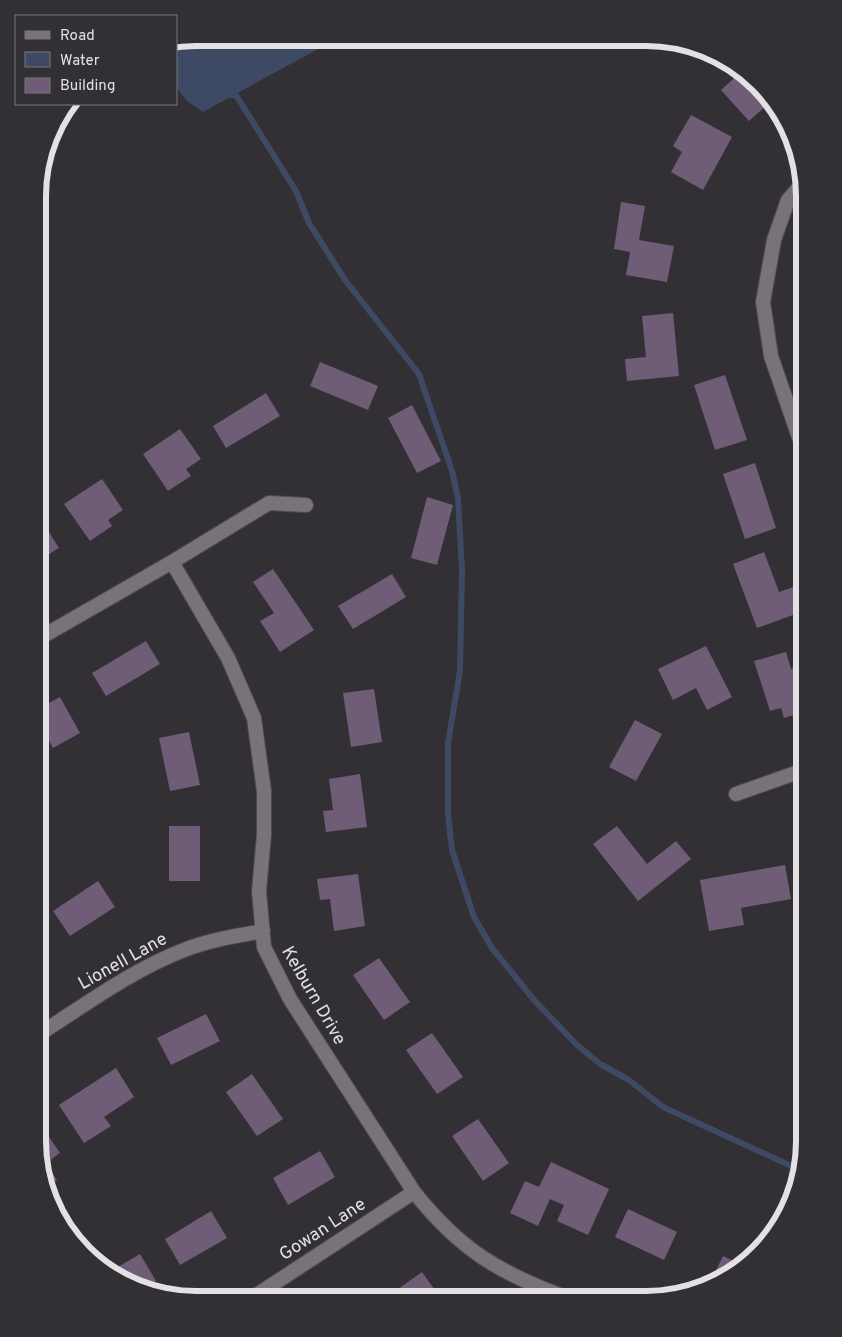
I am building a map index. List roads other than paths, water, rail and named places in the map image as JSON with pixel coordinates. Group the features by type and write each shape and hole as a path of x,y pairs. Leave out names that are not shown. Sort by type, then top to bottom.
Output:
{"street":[{"path":"796,191 788,200 774,240 763,302 770,356 796,429"},
{"path":"46,634 172,562 269,503 306,504"},
{"name":"Kelburn Drive","path":"172,562 228,658 254,718 264,791 264,835 259,891 264,947 290,999 414,1192 434,1218 480,1257 505,1272 548,1291"},
{"path":"736,794 795,773"},
{"name":"Lionell Lane","path":"46,1030 145,967 185,950 227,938 263,931"},
{"name":"Gowan Lane","path":"263,1291 414,1192"}],"water":[{"path":"196,46 323,46 203,112 187,101 178,90 178,48"}],"waterway":[{"path":"228,95 236,95 296,191 309,223 345,280 419,374 452,471 458,498 462,571 460,671 448,743 448,814 452,850 474,917 492,948 535,1001 576,1044 600,1064 629,1080 663,1107 793,1167"}]}
